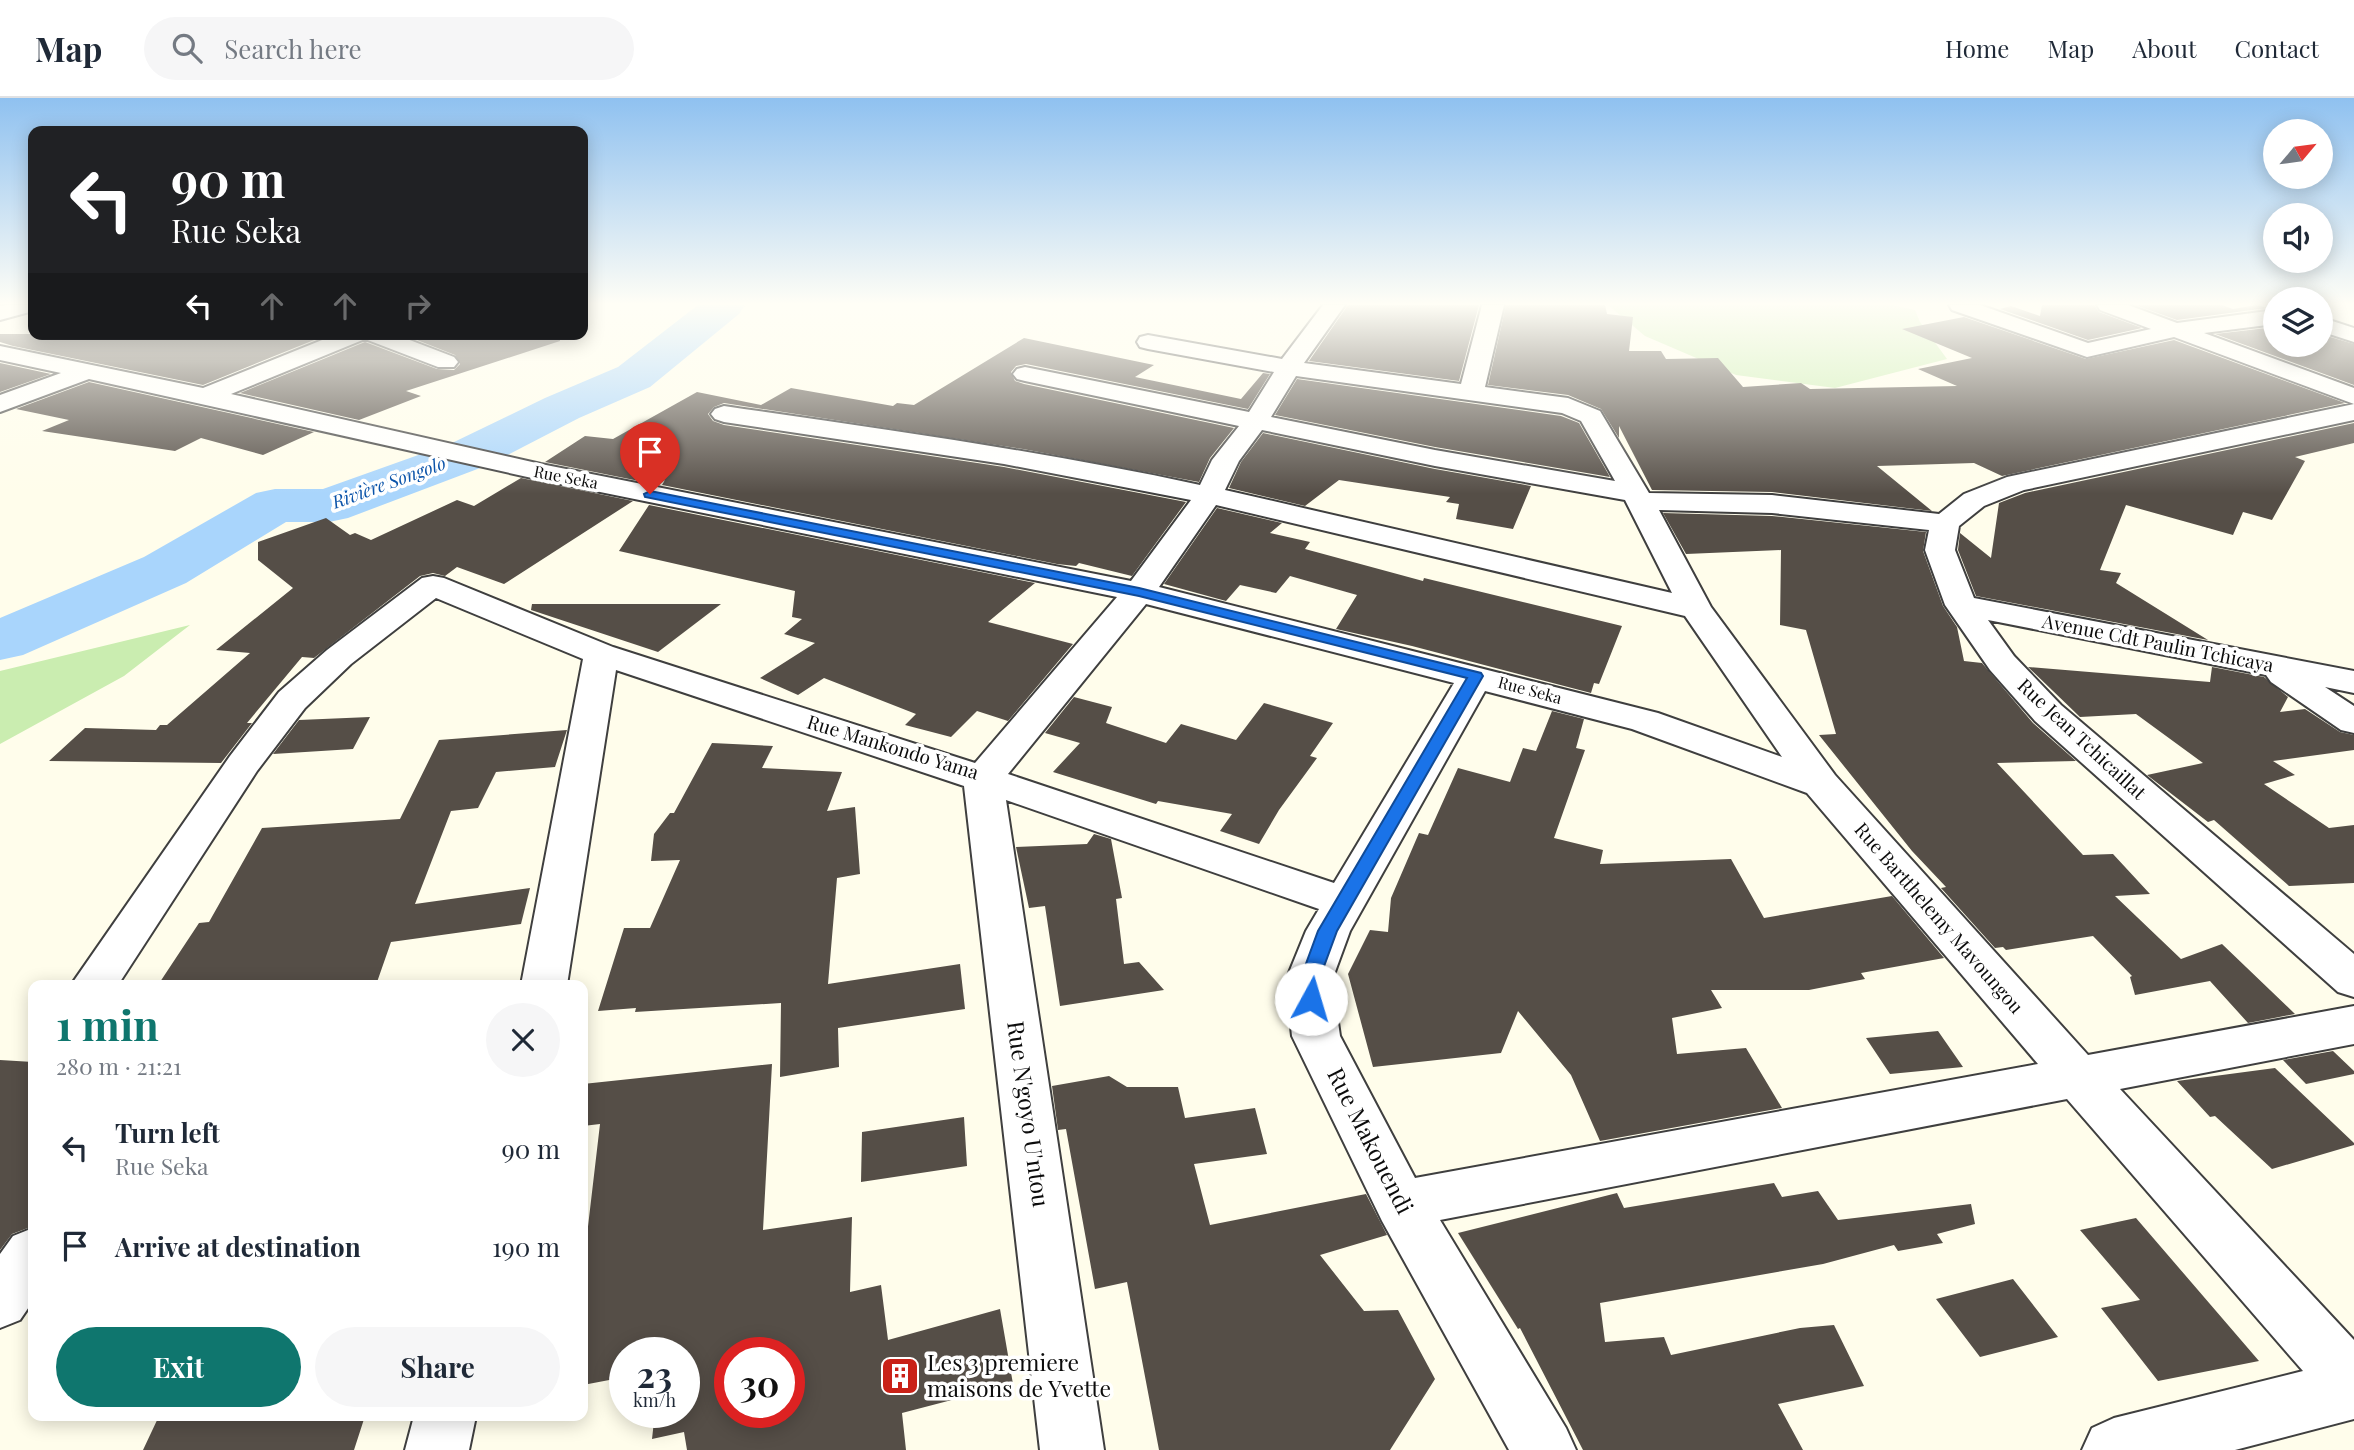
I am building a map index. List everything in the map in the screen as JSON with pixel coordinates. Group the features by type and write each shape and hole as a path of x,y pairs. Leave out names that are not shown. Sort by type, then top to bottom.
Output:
{"street":[{"name":"Rue Seka","path":"68,368 205,396 440,451 1139,592 1645,721 1821,783"},
{"path":"205,396 273,368"},
{"name":"Rue Mankondo Yama","path":"97,980 243,764 292,700 339,657 433,585 601,654 984,779 1139,592 1186,530 1208,496 1226,460 1291,368"},
{"path":"1292,368 1471,393 1477,368"},
{"path":"2277,368 2354,397"},
{"path":"0,404 86,372"},
{"path":"1025,374 1637,497 1772,504 1945,523 1974,500 2017,484 2113,466 2354,412"},
{"name":"Rue Bartthelemy Mavoungou","path":"1471,393 1582,410 1591,416 1696,608 1821,783 2354,1387"},
{"path":"724,414 980,452 1208,496 1696,608"},
{"name":"Rue Jean Tchicaillat","path":"1945,523 1940,550 1961,605 2002,663 2048,713 2354,979"},
{"name":"Avenue Cdt Paulin Tchicaya","path":"1961,605 2354,682"},
{"path":"545,980 601,654"},
{"path":"2265,664 2354,722"},
{"name":"Rue Makouendi","path":"1476,676 1328,931 1309,980 1315,1036 1401,1204 1544,1450"},
{"path":"984,779 1344,902"},
{"name":"Rue N'goyo U'ntou","path":"984,779 1072,1450"},
{"path":"1401,1204 2354,1025"},
{"path":"0,1301 28,1261"},
{"path":"2115,1450 2354,1387"},
{"path":"437,1450 444,1421"}],"green space":[{"path":"1720,368 1912,368 1835,388 1736,375"},
{"path":"190,625 124,676 0,744 0,671"}],"building":[{"path":"0,368 24,368 51,374 0,392"},
{"path":"121,368 245,368 203,385"},
{"path":"301,368 477,368 406,391 421,396 359,420 240,393"},
{"path":"975,368 1014,368 1011,372 1015,381 1024,384 1234,428 1210,458 1199,482 1023,449 724,403 714,407 708,414 713,421 724,425 1004,467 1186,502 1132,576 1079,563 1076,566 1057,564 662,485 665,480 659,485 545,462 585,436 613,439 697,392 761,405 791,388 893,406 897,403 914,405"},
{"path":"1046,368 1149,368 1135,377 1241,399 1263,373 1270,374 1248,409"},
{"path":"1362,368 1462,368 1459,381"},
{"path":"1492,368 1727,368 1743,387 1801,383 1810,389 1957,386 1918,369 1922,368 2250,368 2345,403 2002,476 1974,463 1877,466 1932,511 1772,492 1652,490 1619,426 1619,438 1601,409 1568,395 1488,385"},
{"path":"2308,368 2354,368 2354,385"},
{"path":"1297,379 1561,416 1579,423 1610,477 1435,447 1275,415"},
{"path":"89,382 314,432 263,455 201,438 175,451 42,431 69,420 16,409"},
{"path":"2354,423 2354,443 2295,457 2305,461 2272,520 2243,512 2233,535 2126,505 2100,570 2121,573 2116,583 2208,640 1976,596 1958,550 1960,533 1991,558 1999,503 2025,493"},
{"path":"1263,433 1531,486 1513,529 1456,519 1459,504 1446,502 1450,497 1339,480 1305,506 1229,488 1241,462"},
{"path":"521,478 633,501 504,584 457,567 445,576 433,573 420,576 314,658 302,657 247,723 252,723 221,763 49,761 85,728 156,730 160,725 167,725 250,653 216,650 293,588 258,560 258,542 326,518 350,535 355,533 371,540 457,500 474,506"},
{"path":"649,505 1035,583 988,622 1073,644 1008,721 977,711 951,737 905,725 916,714 824,678 798,695 760,678 815,643 784,634 802,619 792,617 795,591 619,551"},
{"path":"1217,508 1282,523 1270,533 1310,542 1305,549 1423,581 1424,578 1622,626 1599,684 1594,683 1591,693 1336,629 1357,595 1290,576 1276,593 1240,585 1226,601 1164,584"},
{"path":"1663,513 1772,516 1926,532 1923,551 1943,606 1957,627 1964,661 1982,663 2033,723 2076,761 1997,763 2083,855 2113,854 2150,894 2115,896 2181,959 2222,944 2295,1014 2248,1023 2210,981 2135,995 2130,977 2132,976 2093,936 2006,950 2003,947 1995,948 1941,888 1946,887 1912,851 1819,735 1836,734 1806,630 1780,625 1781,550 1686,554"},
{"path":"532,604 721,604 658,652 531,610"},
{"path":"2028,667 2210,682 2212,667 2264,677 2288,697 2280,712 2305,709 2340,732 2354,735 2354,750 2273,761 2295,775 2264,784 2329,828 2354,825 2354,883 2289,886 2214,820 2208,822 2147,775 2203,763 2136,714 2080,717"},
{"path":"1074,697 1112,707 1106,723 1166,743 1181,724 1236,740 1264,703 1333,723 1310,756 1317,758 1279,810 1259,844 1220,831 1232,814 1158,801 1156,804 1053,772 1080,743 1045,733"},
{"path":"1552,711 1584,719 1576,748 1585,750 1554,838 1603,850 1600,864 1731,859 1764,918 1892,896 1944,958 1861,973 1865,979 1809,990 1711,990 1722,1008 1672,1018 1677,1054 1746,1048 1782,1108 1600,1141 1571,1075 1518,1011 1501,1053 1373,1067 1348,974 1370,930 1388,932 1391,898 1419,833 1428,835 1458,768 1510,782 1523,748 1536,751"},
{"path":"370,717 353,749 273,754 299,720"},
{"path":"567,730 555,767 496,772 478,808 451,811 415,904 530,888 521,924 391,942 378,980 161,980 199,923 209,922 262,828 400,819 439,740"},
{"path":"712,743 773,746 762,768 842,772 827,811 855,807 860,874 837,878 828,984 960,964 965,1009 838,1028 839,1067 780,1077 781,1003 635,1012 636,1008 598,1011 624,928 650,928 680,860 651,861 654,834 670,813 674,813"},
{"path":"1094,834 1111,839 1122,898 1116,899 1124,964 1139,962 1164,990 1060,1006 1045,906 1029,908 1016,847 1087,844"},
{"path":"1938,1031 1963,1067 1890,1074 1866,1038"},
{"path":"2333,1051 2354,1074 2306,1084 2283,1060"},
{"path":"0,1060 28,1062 28,1228 12,1234 0,1250"},
{"path":"772,1064 763,1230 852,1217 850,1292 881,1285 888,1340 1000,1309 1013,1384 902,1413 906,1450 687,1450 684,1432 652,1439 653,1428 700,1428 700,1337 609,1337 609,1380 588,1384 588,1226 600,1124 588,1125 588,1083"},
{"path":"2275,1068 2354,1145 2272,1169 2215,1116 2210,1117 2177,1081"},
{"path":"1109,1076 1127,1087 1178,1087 1185,1118 1255,1108 1267,1154 1194,1164 1210,1225 1366,1194 1387,1235 1320,1255 1364,1311 1398,1310 1435,1379 1390,1450 1159,1450 1127,1282 1095,1289 1066,1129 1058,1130 1052,1086"},
{"path":"964,1117 967,1166 861,1182 862,1132"},
{"path":"1774,1183 1782,1197 1818,1191 1838,1220 1971,1204 1975,1224 1937,1234 1943,1243 1898,1251 1894,1245 1823,1264 1600,1303 1605,1342 1664,1337 1671,1355 1800,1328 1834,1325 1864,1386 1778,1404 1803,1450 1583,1450 1520,1328 1518,1329 1458,1233 1617,1193 1624,1208"},
{"path":"2136,1218 2259,1361 2158,1381 2101,1308 2140,1300 2080,1230"},
{"path":"2013,1279 2058,1337 1980,1357 1936,1299"},
{"path":"157,1421 363,1421 354,1450 143,1450"}],"waterway":[{"name":"Rivière Songolo","path":"0,641 165,570 275,505 329,506 470,454 562,408 634,377 645,368"}],"place":[{"name":"Les 3 premiere maisons de Yvette","path":"900,1376"}],"route":[{"path":"650,494 1139,592 1476,676 1328,931 1309,980 1311,999"}]}
